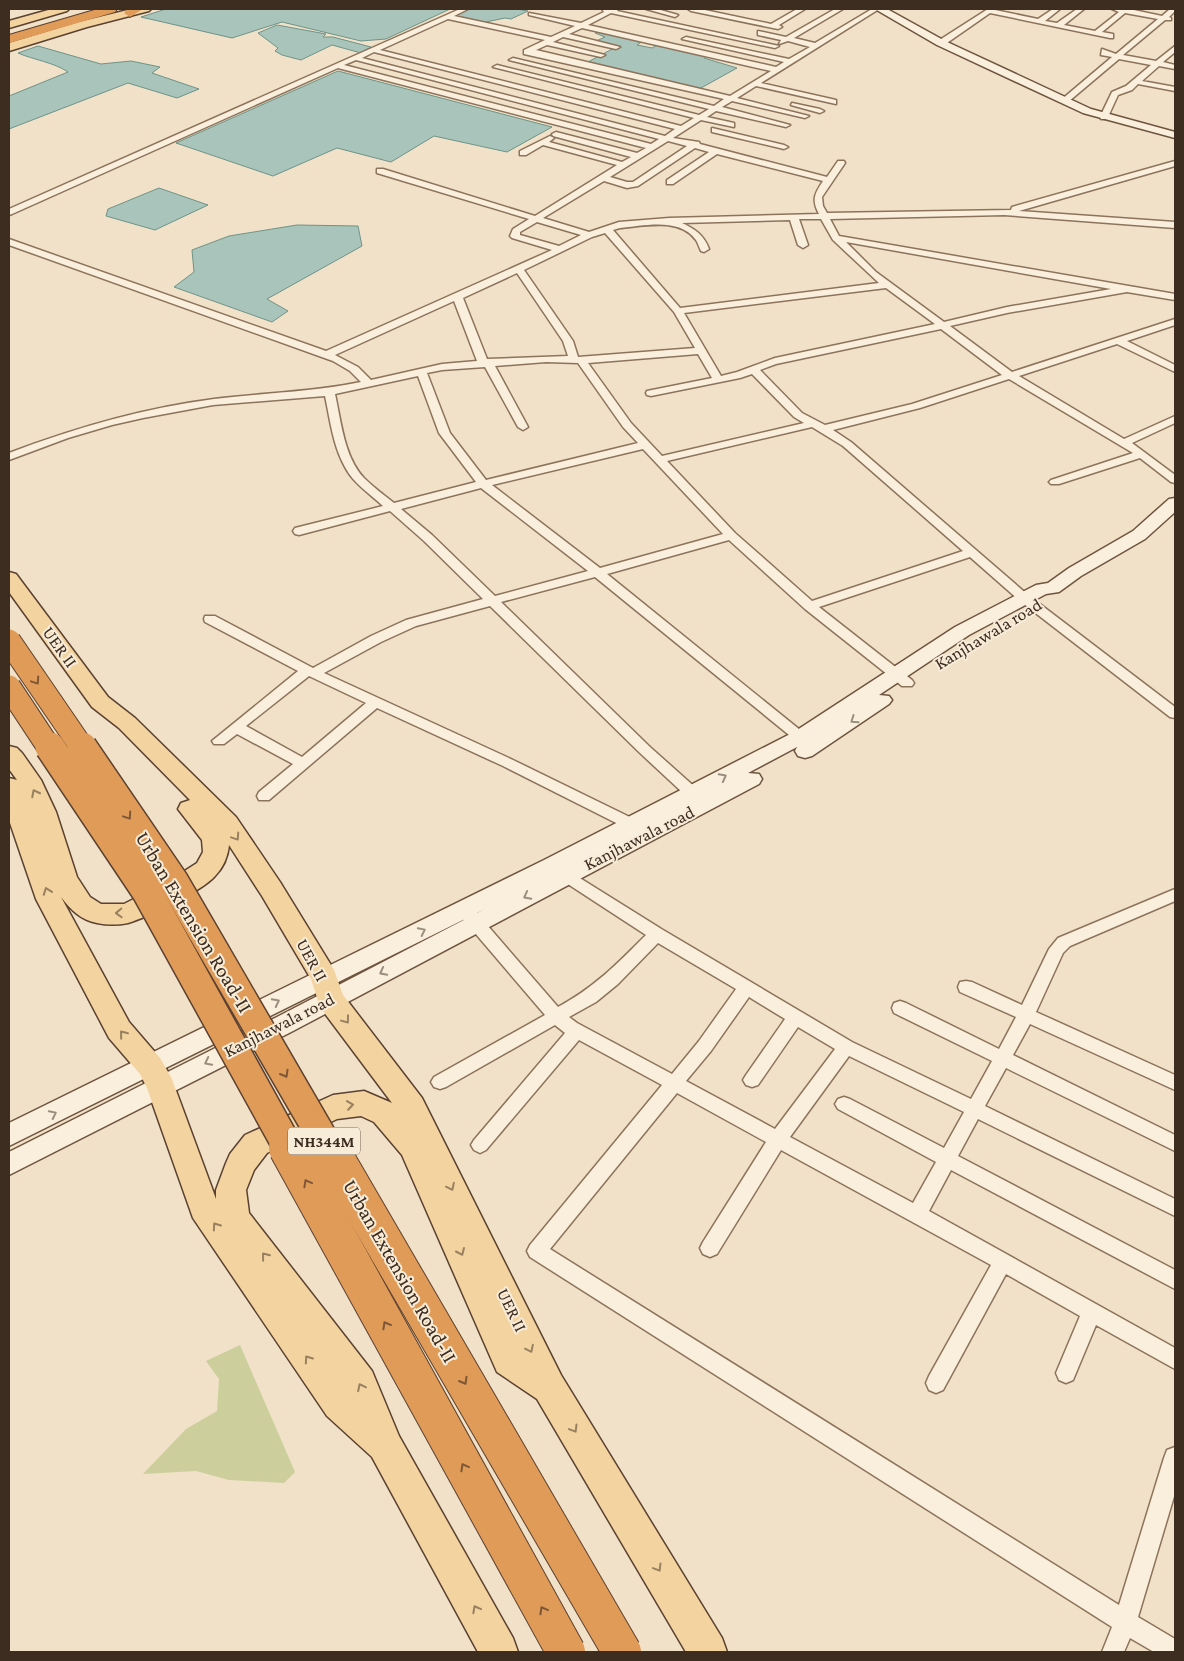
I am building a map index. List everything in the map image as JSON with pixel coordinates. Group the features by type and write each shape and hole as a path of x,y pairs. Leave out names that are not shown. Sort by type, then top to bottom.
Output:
{"highway":[{"path":"9,30 86,9"},
{"path":"9,39 111,9"},
{"name":"Urban Extension Road-II","path":"9,641 174,882 622,1652"},
{"name":"Urban Extension Road-II","path":"9,687 147,892 566,1652"}],"main road":[{"path":"9,25 63,9"},
{"path":"9,47 83,24 145,9"},
{"path":"880,9 941,43 1104,117 1175,135"},
{"name":"Kanjhawala road","path":"9,1164 155,1076 641,829 807,742 901,678 975,639 1030,602 1052,595 1054,588 1075,572 1139,535 1175,503"},
{"name":"UER II","path":"9,578 100,702 127,723 227,823 271,890 327,989 412,1107 549,1388 708,1652"},
{"path":"9,754 20,765 38,798 65,881 78,902 94,913 127,913 179,887 205,872 213,859 216,846 212,832 116,731 100,702"},
{"path":"11,798 49,898 119,1030 155,1076 204,1208 339,1404 386,1448"},
{"name":"Kanjhawala road","path":"9,1135 155,1076"},
{"path":"499,1652 386,1448 360,1383 234,1218 231,1190 240,1163 256,1144 334,1107 364,1103 384,1113 414,1147 509,1361 549,1388"}],"street":[{"path":"9,212 465,9"},
{"path":"598,9 613,10 775,46"},
{"path":"649,9 684,17"},
{"path":"691,9 830,38"},
{"path":"772,26 802,9"},
{"path":"770,76 738,68 840,9"},
{"path":"560,249 515,236 516,231 876,9"},
{"path":"1017,17 1029,9"},
{"path":"1038,22 1057,9"},
{"path":"1058,26 1081,9"},
{"path":"1115,9 1175,20"},
{"path":"1065,100 1174,9"},
{"path":"444,93 613,10"},
{"path":"941,43 990,10 1038,22 1110,36"},
{"path":"1097,34 1125,10"},
{"path":"734,18 746,11"},
{"path":"531,14 778,70"},
{"path":"579,15 605,21"},
{"path":"447,17 601,55"},
{"path":"548,29 616,47"},
{"path":"726,47 753,31 817,46"},
{"path":"681,37 792,62"},
{"path":"383,46 487,72"},
{"path":"1104,117 1113,96 1137,82 1175,48"},
{"path":"373,50 478,77 784,147"},
{"path":"529,51 806,116"},
{"path":"1105,51 1107,54 1175,67"},
{"path":"354,58 696,144 828,180"},
{"path":"513,60 786,125"},
{"path":"338,66 653,147"},
{"path":"497,68 731,124"},
{"path":"1137,82 1175,89"},
{"path":"755,84 833,102"},
{"path":"742,92 820,111"},
{"path":"523,153 571,126"},
{"path":"556,134 638,156"},
{"path":"541,142 625,165"},
{"path":"604,178 627,185 634,184 696,144"},
{"path":"670,182 717,150"},
{"path":"1004,212 1175,162"},
{"path":"841,163 818,197 819,206 836,238 861,264 1011,376 1142,454 1175,480"},
{"path":"380,171 589,235"},
{"path":"326,355 519,269 589,235 606,228 632,224 824,216 1004,212 1175,225"},
{"path":"794,217 803,245"},
{"path":"669,221 692,231 700,239 704,250"},
{"path":"606,228 678,311 718,379"},
{"path":"836,238 1175,297"},
{"path":"9,242 326,355 348,364 369,384"},
{"path":"519,269 568,342 577,360 645,446 731,536 810,606 901,678"},
{"path":"678,311 888,286"},
{"path":"651,393 754,370 765,363 1007,310 1126,289"},
{"path":"457,296 486,362 523,427"},
{"path":"659,460 892,413 1175,322"},
{"path":"1119,341 1175,369"},
{"path":"9,456 110,422 213,402 329,392 421,371 457,365 486,362 577,360 701,351"},
{"path":"754,370 798,415 847,444 1030,602 1175,714"},
{"path":"421,371 445,433 483,484 558,540 807,742"},
{"path":"329,392 346,461 360,480 392,507 493,601 645,750 698,799"},
{"path":"1124,443 1175,419"},
{"path":"299,531 483,484 645,446"},
{"path":"1055,482 1142,454"},
{"path":"219,741 310,671 411,623 731,536"},
{"path":"810,606 973,552"},
{"path":"210,619 310,671 377,701 641,829"},
{"path":"264,796 377,701"},
{"path":"236,727 302,764"},
{"path":"559,871 656,934 846,1047 1175,1208"},
{"path":"917,1214 1026,1015 1056,949 1064,942 1175,895"},
{"path":"470,916 556,1016 577,1031 675,1082 917,1214 1175,1358"},
{"path":"440,1082 590,997 612,979 656,934"},
{"path":"746,987 705,1046 537,1251 1175,1652"},
{"path":"966,987 1175,1083"},
{"path":"900,1008 1175,1144"},
{"path":"752,1080 796,1017"},
{"path":"480,1145 577,1031"},
{"path":"710,1248 778,1138 846,1047"},
{"path":"844,1104 1175,1280"},
{"path":"936,1384 1003,1262"},
{"path":"1066,1373 1092,1312"},
{"path":"1113,1652 1125,1622 1175,1458"}],"green space":[{"path":"240,1345 295,1472 284,1483 229,1480 196,1471 143,1474 186,1429 217,1411 219,1379 206,1361"}],"water":[{"path":"166,9 450,9 386,39 361,41 282,22 232,38 141,17"},
{"path":"467,9 517,9 528,11 511,19 505,18 481,23 452,16"},
{"path":"277,25 326,34 323,37 333,37 371,47 361,53 332,45 301,60 275,51 278,48 258,33"},
{"path":"599,31 643,41 637,45 652,48 659,44 705,55 704,58 737,68 701,88 694,89 586,63 616,47 596,41 605,37 595,33"},
{"path":"38,46 101,64 131,61 160,67 152,73 199,89 177,98 128,83 9,129 9,96 68,72 18,53"},
{"path":"338,71 552,127 507,152 434,136 391,162 337,148 273,176 176,143"},
{"path":"159,188 208,205 155,230 106,216 108,209"},
{"path":"297,225 358,226 362,246 267,299 288,311 272,322 174,287 194,272 192,250 229,236"}]}
